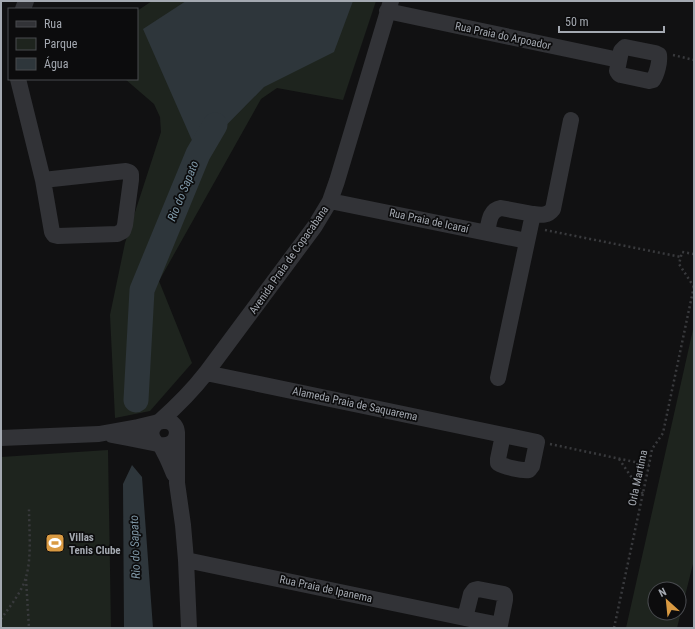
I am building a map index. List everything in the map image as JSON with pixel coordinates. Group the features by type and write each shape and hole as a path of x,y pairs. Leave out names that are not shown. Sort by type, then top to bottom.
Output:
{"street":[{"name":"Rua Praia do Arpoador","path":"389,6 619,60"},
{"name":"Avenida Praia de Copacabana","path":"160,421 194,389 315,226 330,201 389,6"},
{"path":"625,47 659,55 656,76 653,80 619,74 617,71 621,51 625,47"},
{"path":"18,80 43,180 52,232 54,235 117,234 123,231 131,180 131,174 129,172 126,171 43,180"},
{"path":"498,378 530,228 542,215 551,212 553,209 571,120"},
{"name":"Rua Praia de Icaraí","path":"330,201 487,233 530,228"},
{"path":"487,233 493,211 501,208 530,228"},
{"name":"Alameda Praia de Saquarema","path":"206,373 537,442"},
{"name":"Avenida Praia de Copacabana","path":"189,628 186,560 177,483 177,431 184,409 194,389"},
{"path":"1,438 98,434 138,427 164,420 170,422 177,431 175,440 168,445 159,445 128,438 98,434"},
{"path":"159,445 153,440 152,433 154,426 160,421"},
{"path":"503,435 498,460 498,463 502,466 529,470 532,466 537,442"},
{"name":"Avenida Praia de Copacabana","path":"159,445 170,465 177,483"},
{"name":"Rua Praia de Ipanema","path":"186,560 465,618"}],"path":[{"path":"659,55 665,53 694,60"},
{"path":"530,228 680,258"},
{"path":"694,254 682,252 679,264 694,287"},
{"name":"Orla Martima","path":"614,628 650,466 652,449 663,433 694,287"},
{"path":"537,442 543,442 650,466"},
{"path":"619,459 643,494"},
{"path":"28,628 26,577 29,557 29,509"},
{"path":"1,619 19,593 26,577"}],"green space":[{"path":"152,1 376,1 343,100 277,88 261,99 159,281 192,363 150,411 115,418 110,315 125,243 161,132 160,117 154,104 126,80 138,80 138,10"},
{"path":"694,325 694,560 687,588 687,581 647,581 647,621 679,621 677,628 626,628"},
{"name":"Villas Tenis Clube","path":"108,450 111,628 1,628 1,457"}],"water":[{"path":"186,1 353,1 334,52 264,87 198,154 143,29"},
{"path":"132,465 142,477 153,628 124,628 123,484"}],"waterway":[{"name":"Rio do Sapato","path":"136,400 142,290 198,154 215,125"}],"place":[{"name":"Villas Tenis Clube","path":"55,543"}]}
